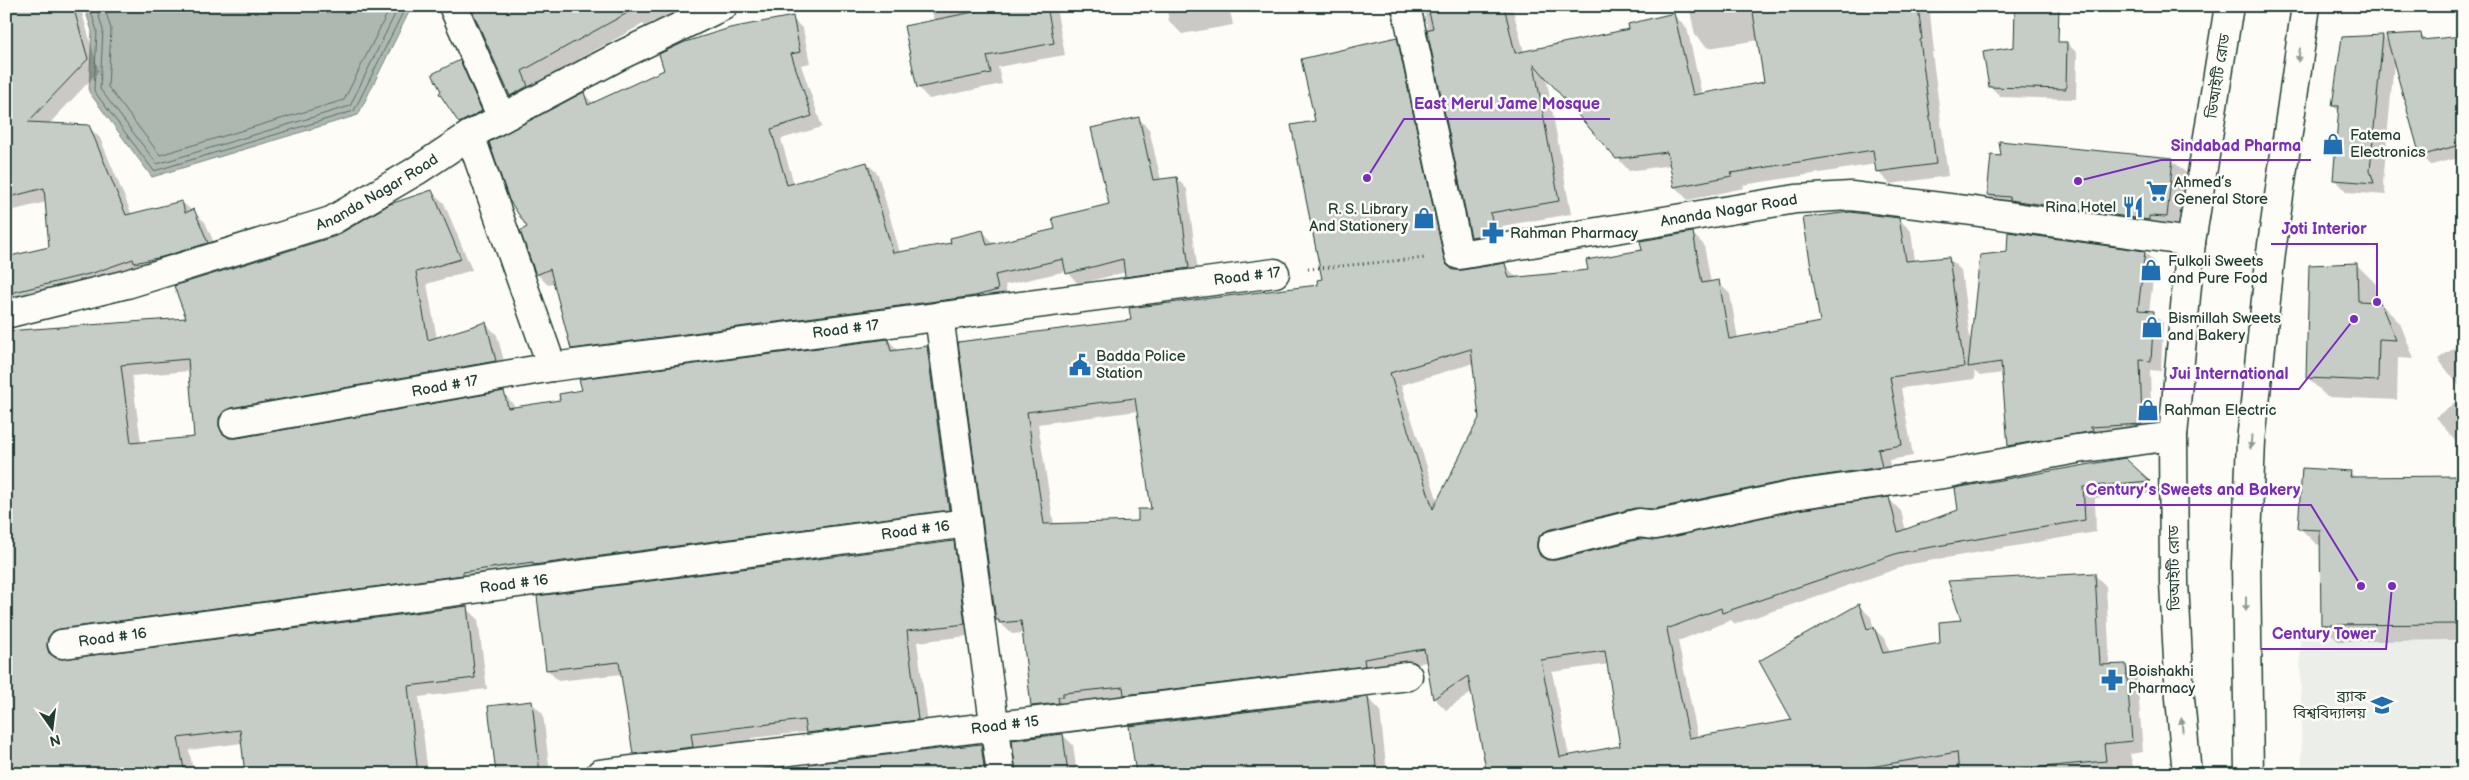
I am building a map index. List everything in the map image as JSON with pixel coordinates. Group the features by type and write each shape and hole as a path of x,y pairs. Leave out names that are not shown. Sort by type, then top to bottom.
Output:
{"street":[{"path":"453,6 502,118"},
{"name":"Ananda Nagar Road","path":"6,314 127,284 331,221 416,171 470,135 619,56 723,6"},
{"path":"1406,6 1459,255"},
{"name":"ডিআইটি রোড","path":"2187,774 2180,698 2174,582 2173,436 2192,242 2230,6"},
{"path":"2249,774 2246,564 2251,442 2271,252 2306,6"},
{"path":"470,135 552,367"},
{"name":"Ananda Nagar Road","path":"1459,255 1786,201 1851,196 1982,212 2192,242"},
{"name":"Road # 17","path":"234,423 552,367 1275,273"},
{"path":"939,316 1001,774"},
{"path":"1552,545 1639,523 1655,525 1794,495 1944,474 2077,449 2173,436"},
{"name":"Road # 16","path":"62,644 967,523"},
{"name":"Road # 15","path":"600,774 1408,676"}],"path":[{"name":"Road # 17","path":"1275,273 1459,255"}],"shaded area":[{"name":"ব্র্যাক বিশ্ববিদ্যালয়","path":"2300,637 2463,641 2463,774 2302,774"}],"water":[{"path":"84,6 412,6 358,115 152,177 89,92 92,31"}],"building":[{"path":"6,6 73,6 88,59 28,122 89,125 126,215 182,201 185,213 194,209 208,243 162,257 134,263 133,259 93,273 6,294 6,257 49,247 44,188 6,198"},
{"path":"470,6 640,6 522,71 528,86 510,96"},
{"path":"1003,6 1047,6 1054,43 987,56 991,73 917,88 904,26"},
{"path":"1451,6 1504,6 1515,53 1629,29 1628,24 1674,13 1693,95 1764,82 1752,6 1918,6 1922,39 1920,40 1936,164 1876,172 1873,150 1731,173 1732,176 1674,187 1667,152 1616,159 1534,64 1559,201 1490,213 1496,233 1471,237 1427,30 1433,28 1429,12"},
{"path":"2015,6 2059,6 2058,42 2067,42 2066,89 1989,87 1983,52 2014,47"},
{"path":"793,16 800,52 791,54 812,116 771,129 787,185 867,162 893,253 951,243 950,238 983,230 987,245 1055,229 1052,218 1109,204 1091,128 1139,117 1153,180 1177,177 1189,268 1125,277 1123,259 1066,274 1063,259 995,275 998,290 975,296 571,349 550,269 536,275 520,231 527,227 509,200 489,142 584,92 588,105 664,70 659,54 685,42 730,28"},
{"path":"2421,33 2422,40 2463,36 2463,144 2420,156 2386,35"},
{"path":"2383,35 2370,170 2374,183 2333,180 2339,106 2332,106 2342,37"},
{"path":"1397,37 1444,258 1447,265 1453,270 1505,263 1509,278 1588,270 1586,260 1642,250 1640,241 1693,232 1702,283 1719,280 1729,339 1820,322 1803,218 1850,212 1899,218 1906,261 1949,257 1964,367 1890,377 1902,445 1878,449 1882,467 1791,480 1654,509 1635,508 1548,530 1541,534 1537,541 1540,556 1547,560 1556,560 1640,539 1658,540 1797,510 1889,497 1898,532 1958,510 1955,488 2125,458 2150,481 2083,487 2085,520 1898,553 1722,613 1721,608 1667,629 1689,738 1792,720 1759,661 1859,604 1867,629 1874,627 1883,653 1940,643 1939,622 1961,620 1948,581 2095,573 2100,665 2126,664 2132,741 2104,744 2106,761 1969,774 1959,774 1957,752 1830,774 1487,774 1468,676 1433,699 1424,649 1364,659 1365,666 1124,695 1123,687 1063,693 1063,697 1058,697 1059,703 1031,706 1021,621 999,623 999,620 996,620 958,342 1131,320 1129,308 1318,285 1317,280 1322,279 1291,125 1315,121 1301,59","holes":["1471,349 1479,418 1433,509 1390,373","1135,398 1151,509 1138,509 1138,521 1044,524 1027,412","1605,651 1620,746 1560,757 1541,660"]},
{"path":"460,60 482,111 459,123 439,93 441,91 432,74"},
{"path":"1999,141 2173,158 2167,217 2149,216 2149,220 2010,200 2010,197 1987,195 1991,155 2001,156"},
{"path":"432,190 461,259 416,272 428,340 486,322 496,361 231,408 224,411 219,418 219,426 222,433 229,438 504,391 508,408 560,400 559,394 582,390 579,379 888,339 891,351 927,346 949,510 533,565 533,562 463,572 463,575 59,629 53,631 48,638 47,647 49,653 56,658 64,659 467,606 475,678 408,686 418,774 245,774 240,730 178,738 185,774 6,774 6,331 186,318 174,286 336,236 390,204","holes":["188,359 194,437 131,443 121,365"]},
{"path":"2008,232 2145,251 2138,310 2154,311 2151,361 2140,360 2142,424 2090,427 2094,431 2008,446 2001,362 1968,367 1980,255 2007,252"},
{"path":"2357,263 2358,301 2380,302 2396,340 2379,339 2378,381 2306,378 2309,265"},
{"path":"2302,468 2351,471 2350,477 2463,476 2463,624 2321,625 2320,530 2298,529"},
{"path":"954,541 965,624 907,631 918,720 806,733 804,720 691,733 693,747 633,754 619,662 546,670 537,596"},
{"path":"1368,697 1377,774 1136,774 1129,726"},
{"path":"532,701 540,774 496,774 488,706"},
{"path":"1063,734 1068,774 1016,774 1012,740"},
{"path":"981,744 985,774 810,774 809,764"}],"place":[{"name":"Fatema Electronics","path":"2333,144"},
{"name":"East Merul Jame Mosque","path":"1367,178"},
{"name":"Sindabad Pharma","path":"2078,181"},
{"name":"Ahmed’s General Store","path":"2157,191"},
{"name":"Rina Hotel","path":"2133,207"},
{"name":"R. S. Library And Stationery","path":"1424,218"},
{"name":"Rahman Pharmacy","path":"1493,233"},
{"name":"Fulkoli Sweets and Pure Food","path":"2151,270"},
{"name":"Joti Interior","path":"2377,302"},
{"name":"Jui International","path":"2354,319"},
{"name":"Bismillah Sweets and Bakery","path":"2152,327"},
{"name":"Badda Police Station","path":"1080,365"},
{"name":"Rahman Electric","path":"2148,410"},
{"name":"Century’s Sweets and Bakery","path":"2361,586"},
{"name":"Century Tower","path":"2392,586"},
{"name":"Boishakhi Pharmacy","path":"2112,680"},
{"name":"ব্র্যাক বিশ্ববিদ্যালয়","path":"2382,705"}]}
